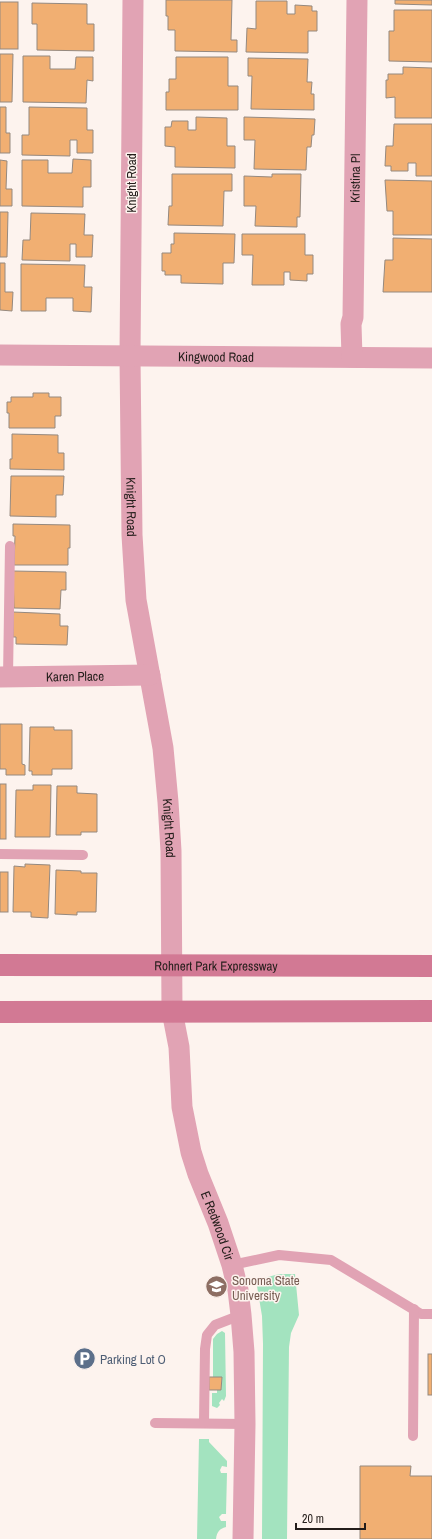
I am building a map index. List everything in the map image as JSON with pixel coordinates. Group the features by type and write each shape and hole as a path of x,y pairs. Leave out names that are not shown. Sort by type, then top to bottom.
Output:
{"main road":[{"name":"Rohnert Park Expressway","path":"0,965 432,966"},
{"path":"0,1012 432,1011"}],"street":[{"name":"Knight Road","path":"133,0 130,357 132,535 135,593 163,748 168,802 171,851 172,1011"},
{"name":"Kristina Pl","path":"352,357 351,324 353,317 357,0"},
{"name":"Kingwood Road","path":"0,355 432,358"},
{"name":"Karen Place","path":"4,677 150,675"},
{"name":"E Redwood Cir","path":"172,1011 179,1047 182,1107 191,1152 232,1265 242,1315 245,1424 244,1539"}],"lane":[{"path":"4,677 10,546"},
{"path":"0,854 83,855"},
{"path":"232,1265 279,1255 331,1260 421,1314 432,1314"},
{"path":"413,1436 414,1310"},
{"path":"204,1424 205,1349 207,1335 215,1325 242,1315"},
{"path":"155,1423 245,1424"}],"green space":[{"path":"279,1274 295,1274 299,1315 291,1333 289,1347 287,1539 262,1539 263,1344 262,1316 257,1286 263,1285 262,1281 264,1278"},
{"path":"222,1331 225,1333 226,1396 224,1401 222,1399 219,1403 220,1405 217,1408 212,1406 212,1393 217,1393 217,1390 221,1390 222,1377 213,1377 213,1339"},
{"path":"199,1439 209,1439 209,1442 227,1461 227,1467 222,1466 220,1470 221,1473 227,1473 226,1514 222,1514 219,1517 221,1521 226,1521 226,1527 219,1531 216,1539 197,1539"}],"building":[{"path":"166,0 232,0 231,40 237,40 237,52 175,51 175,30 168,30"},
{"path":"395,0 432,0 432,5 395,4"},
{"path":"256,1 287,1 287,14 295,14 295,5 312,6 312,11 317,11 317,31 308,31 308,53 246,52 247,28 256,29"},
{"path":"0,2 18,2 18,49 0,49"},
{"path":"32,3 87,4 87,24 94,24 94,51 37,50 37,24 32,24"},
{"path":"394,10 432,10 432,62 389,61 389,31 394,31"},
{"path":"0,54 13,54 12,102 0,102"},
{"path":"23,56 50,56 50,69 75,69 76,57 93,57 93,81 87,80 86,103 23,102"},
{"path":"176,57 228,57 228,86 238,86 238,110 166,110 166,92 169,92 169,79 176,79"},
{"path":"248,58 308,59 307,82 312,82 311,94 314,94 314,110 251,109 252,76 248,76"},
{"path":"403,67 432,68 432,118 395,118 395,97 386,98 386,80 388,80 388,74 403,74"},
{"path":"0,107 6,107 6,133 10,133 10,153 0,153"},
{"path":"29,107 87,108 87,130 93,130 93,153 77,153 77,140 70,140 70,156 22,155 22,135 29,135"},
{"path":"196,117 227,118 227,146 235,146 235,168 175,167 175,147 165,146 165,127 171,127 172,121 188,121 188,130 196,130"},
{"path":"244,117 315,119 314,135 312,135 311,147 307,147 306,170 254,169 255,140 244,140"},
{"path":"394,124 432,124 432,176 416,176 416,163 408,163 408,171 391,171 391,166 385,166 386,146 393,146"},
{"path":"73,159 91,160 91,187 83,187 83,207 22,206 22,160 48,160 48,173 72,173"},
{"path":"0,160 7,161 6,189 12,189 12,206 0,206"},
{"path":"172,174 232,174 232,191 224,191 223,226 168,225 169,206 172,206"},
{"path":"272,174 301,174 300,217 297,217 297,227 255,226 256,206 244,206 244,176 272,177"},
{"path":"385,180 432,181 432,235 393,235 393,211 387,211"},
{"path":"0,212 8,212 7,257 0,257"},
{"path":"31,213 85,214 84,235 93,235 92,257 76,257 76,244 70,244 70,261 22,260 23,240 30,240"},
{"path":"174,233 235,234 234,263 223,263 223,284 181,283 181,275 165,275 165,271 162,271 162,253 171,253 171,244 174,244"},
{"path":"242,234 305,234 305,255 313,255 313,274 307,274 307,281 290,280 290,272 284,272 284,285 252,285 253,255 242,255"},
{"path":"393,238 432,239 432,292 383,292 385,260 393,260"},
{"path":"0,263 5,263 5,292 13,292 12,311 0,310"},
{"path":"21,264 85,265 84,287 92,287 91,312 73,311 73,298 46,298 46,311 21,311"},
{"path":"33,393 49,393 49,397 61,397 61,416 55,416 55,428 9,428 7,402 11,402 11,397 33,397"},
{"path":"12,434 58,435 58,453 64,453 64,470 10,469 10,459 12,459"},
{"path":"11,476 64,476 63,495 56,495 56,517 10,516"},
{"path":"13,524 70,525 68,565 14,565 15,536 13,536"},
{"path":"13,571 66,572 66,590 61,590 60,609 14,608"},
{"path":"13,612 60,614 60,626 68,626 67,645 16,644 16,637 13,637"},
{"path":"0,724 22,724 22,764 25,765 25,775 6,775 6,769 0,769"},
{"path":"30,727 54,727 54,730 72,730 72,769 52,769 52,775 32,775 32,771 29,771"},
{"path":"0,784 6,784 6,839 0,839"},
{"path":"33,785 51,785 50,837 15,837 16,790 33,790"},
{"path":"57,786 77,786 77,793 97,794 97,832 81,832 81,835 56,835"},
{"path":"25,864 50,865 48,918 31,917 31,912 13,912 14,866 25,867"},
{"path":"56,870 97,873 96,912 77,912 77,915 55,914"},
{"path":"0,872 8,872 8,912 0,912"},
{"path":"428,1354 432,1354 432,1395 428,1395"},
{"path":"209,1377 222,1377 221,1390 209,1390"},
{"path":"360,1466 411,1466 410,1476 432,1476 432,1539 360,1539"}],"place":[{"name":"Sonoma State University","path":"216,1287"},
{"name":"Parking Lot O","path":"85,1359"}]}
